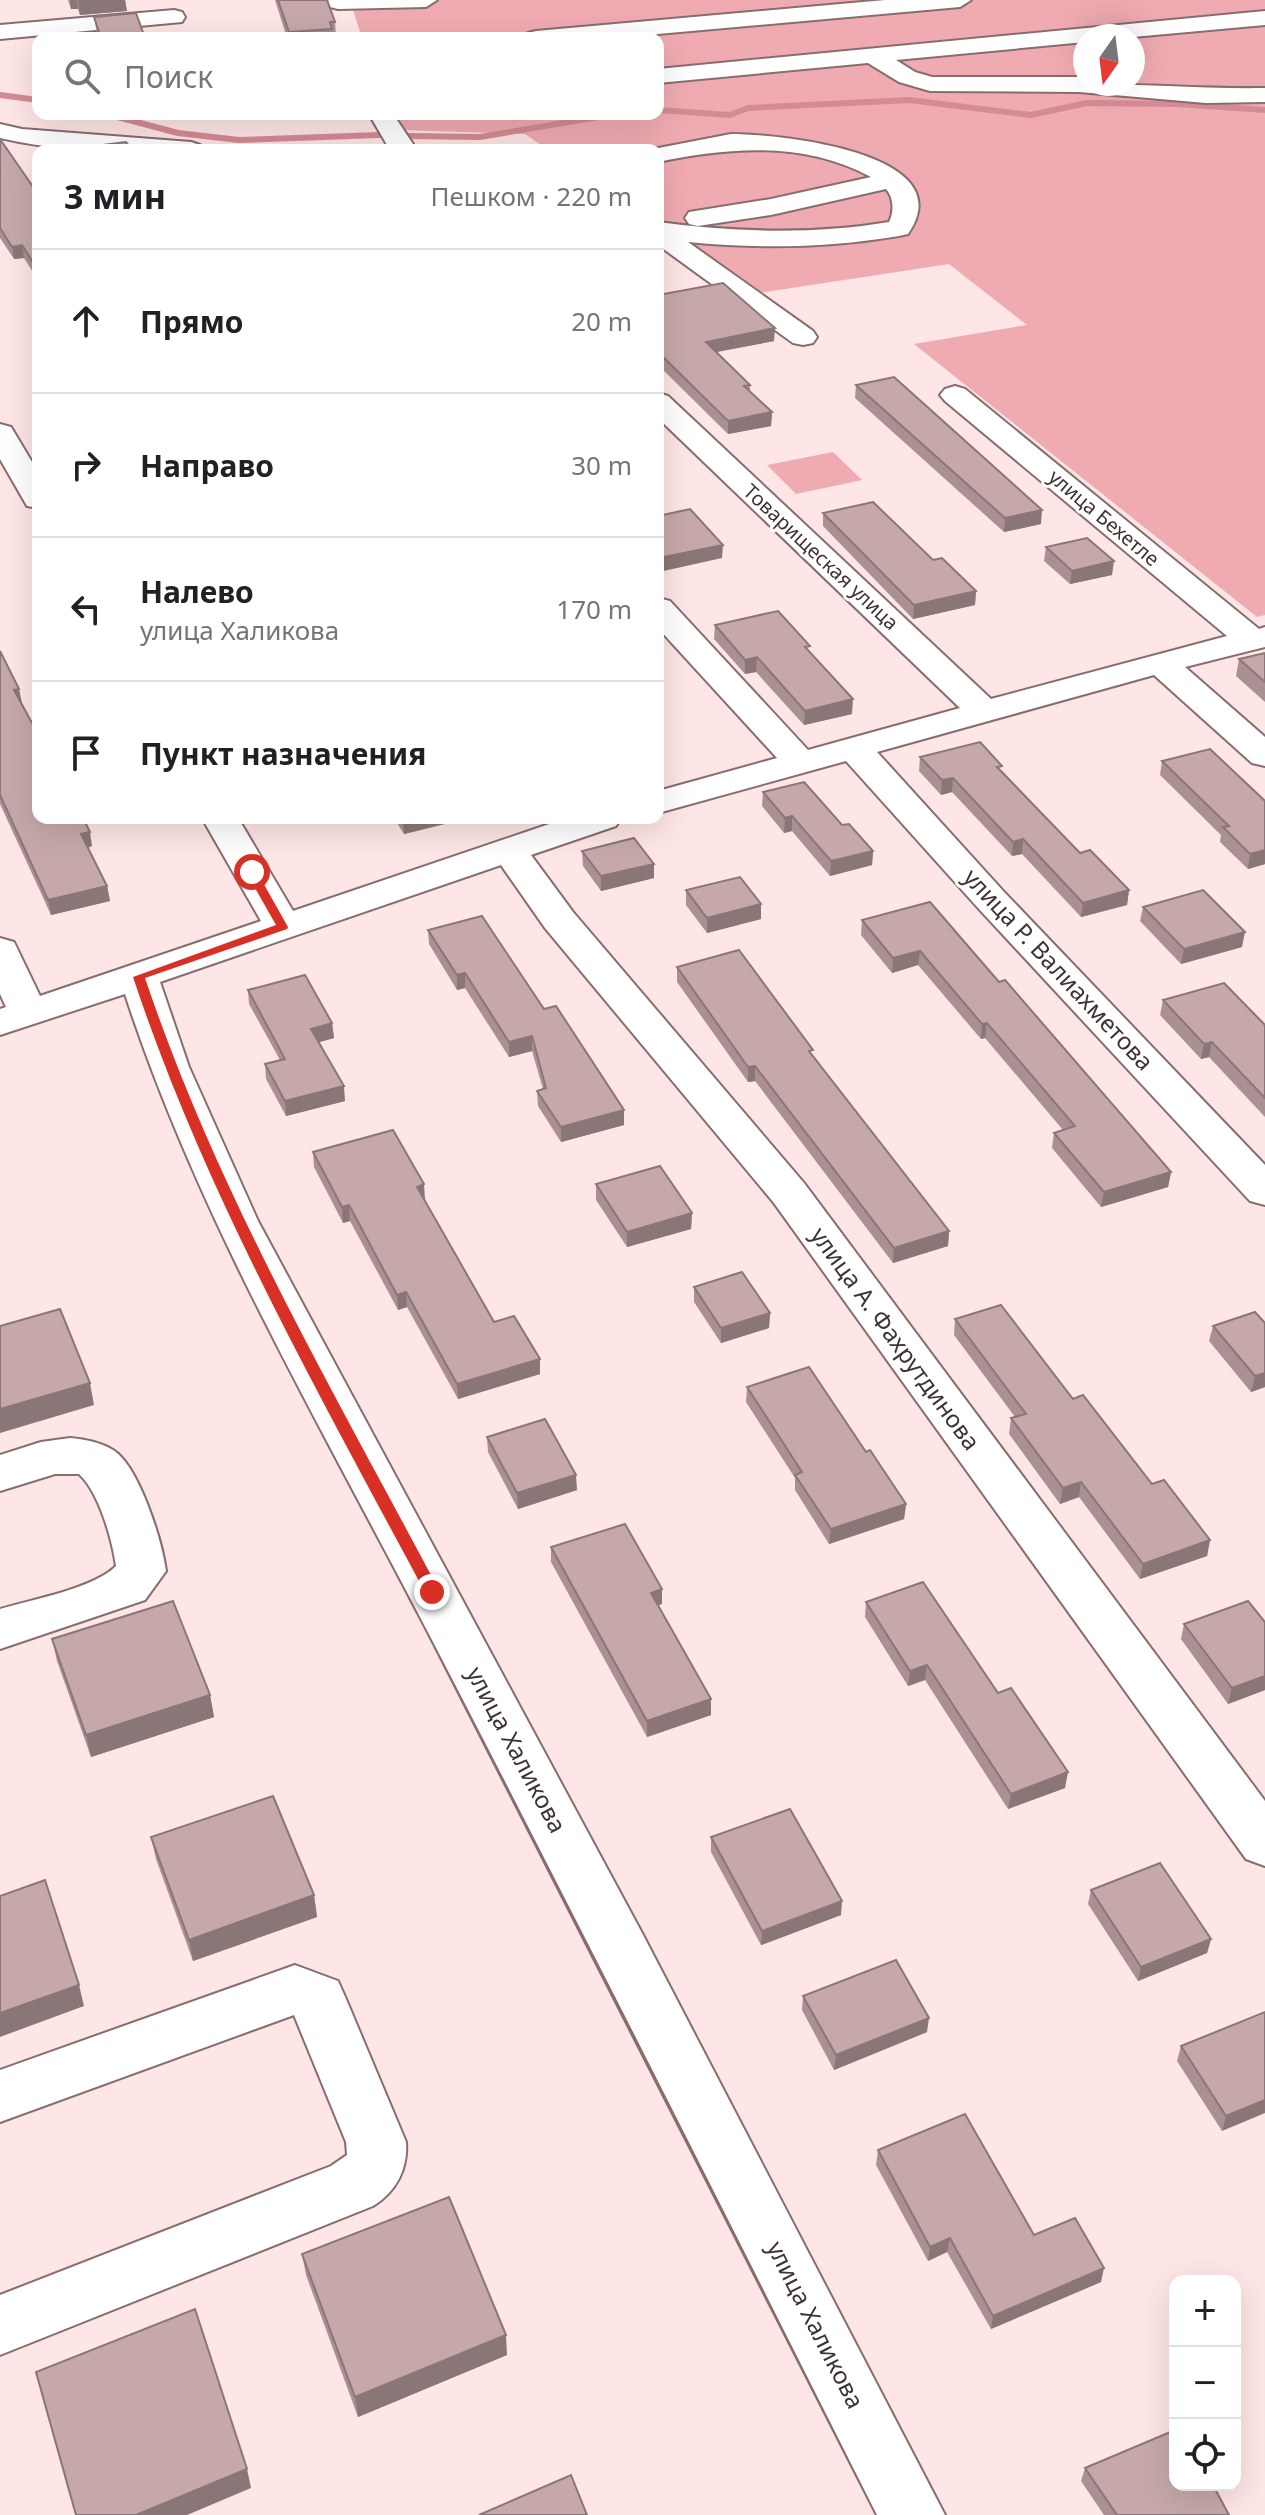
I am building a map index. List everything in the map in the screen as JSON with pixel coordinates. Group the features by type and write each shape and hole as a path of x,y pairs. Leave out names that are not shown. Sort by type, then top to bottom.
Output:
{"street":[{"path":"345,26 338,1 426,0"},
{"path":"603,32 960,0"},
{"path":"0,32 174,18"},
{"path":"664,75 1265,18"},
{"path":"875,57 907,77 930,84 1073,85"},
{"path":"1145,79 1222,72"},
{"path":"1145,90 1206,96 1265,95"},
{"path":"384,120 399,144"},
{"path":"21,139 98,144"},
{"path":"664,152 691,145 734,141 772,142 843,155 892,180 904,196 907,212 899,228 860,236 755,240 664,232"},
{"path":"664,221 771,207 892,180"},
{"path":"664,236 803,337"},
{"name":"улица Бехетле","path":"955,395 1259,638"},
{"name":"Товарищеская улица","path":"664,408 984,711"},
{"path":"0,433 26,484"},
{"path":"664,615 800,762"},
{"path":"664,800 1259,638"},
{"path":"1160,663 1265,755"},
{"name":"улица Р. Валиахметова","path":"854,748 992,901 1265,1191"},
{"path":"223,824 283,927"},
{"path":"0,950 14,1018 508,849 549,825"},
{"name":"улица А. Фахрутдинова","path":"508,849 559,920 789,1193 1265,1843"},
{"name":"улица Халикова","path":"139,977 169,1067 236,1221 622,1950 912,2515"},
{"path":"0,1473 47,1459 78,1454 96,1460 108,1473 129,1523 139,1549 141,1571 127,1586 0,1629"},
{"path":"0,2096 295,1990 318,1999 376,2142 378,2161 370,2176 352,2186 0,2325"}],"shaded area":[{"path":"350,0 1265,0 1265,615 1257,617 914,344 1027,325 949,264 753,294 664,231 664,144 539,144 525,134 399,130 394,120 664,120 664,32 360,32"},
{"path":"833,452 862,480 796,494 767,465"}],"building":[{"path":"278,0 327,0 335,22 330,22 332,29 289,32"},
{"path":"136,13 143,32 99,32 94,17"},
{"path":"0,139 32,185 32,261 22,245 12,247 0,228"},
{"path":"723,283 775,328 706,342 750,385 744,386 772,412 728,421 664,358 664,294"},
{"path":"894,377 1042,510 1005,518 856,385"},
{"path":"873,502 933,560 942,558 976,591 914,605 823,513"},
{"path":"690,509 723,545 664,557 664,515"},
{"path":"1087,538 1114,561 1072,571 1046,547"},
{"path":"778,611 810,646 805,647 853,699 805,711 757,657 745,660 715,625"},
{"path":"0,651 19,689 14,690 32,723 32,824 86,824 90,832 81,834 107,886 48,900 0,795"},
{"path":"1265,653 1265,682 1239,659"},
{"path":"980,742 1002,766 997,767 1080,853 1090,850 1129,890 1083,903 1023,839 1013,842 953,778 942,780 920,757"},
{"path":"1210,749 1265,801 1265,850 1250,854 1223,827 1229,826 1162,761"},
{"path":"804,782 842,825 849,824 873,851 831,861 792,816 785,818 763,792"},
{"path":"634,838 654,864 601,876 582,851"},
{"path":"740,877 761,904 707,918 686,890"},
{"path":"1203,890 1245,932 1184,949 1143,907"},
{"path":"930,902 999,982 1005,980 1171,1172 1104,1192 1054,1133 1075,1126 987,1023 982,1024 920,951 893,958 862,920"},
{"path":"482,916 544,1009 556,1006 624,1110 561,1127 537,1091 546,1088 532,1036 509,1042 465,973 457,975 428,930"},
{"path":"739,950 813,1050 809,1051 949,1231 894,1248 755,1066 748,1067 677,967"},
{"path":"305,975 332,1023 311,1029 344,1086 285,1101 265,1064 285,1059 248,990"},
{"path":"1224,983 1265,1025 1265,1098 1212,1042 1204,1044 1163,1000"},
{"path":"393,1130 424,1184 417,1187 494,1322 514,1316 540,1359 457,1384 406,1292 397,1295 349,1205 342,1207 313,1152"},
{"path":"660,1166 692,1213 627,1232 596,1184"},
{"path":"742,1272 770,1313 721,1328 694,1287"},
{"path":"1001,1305 1073,1399 1083,1395 1152,1484 1164,1480 1210,1540 1143,1564 1081,1482 1063,1488 1011,1418 1026,1414 955,1319"},
{"path":"60,1309 90,1383 0,1409 0,1326"},
{"path":"1255,1312 1265,1323 1265,1373 1255,1376 1213,1326"},
{"path":"809,1367 866,1452 870,1450 906,1504 831,1529 795,1475 802,1472 747,1387"},
{"path":"545,1419 576,1475 517,1493 487,1437"},
{"path":"625,1524 662,1589 651,1593 711,1699 647,1721 551,1547"},
{"path":"923,1582 998,1693 1011,1688 1068,1772 1011,1794 927,1665 910,1671 866,1602"},
{"path":"173,1601 210,1695 86,1735 52,1639"},
{"path":"1248,1601 1265,1622 1265,1676 1232,1688 1184,1624"},
{"path":"273,1796 314,1895 189,1940 151,1837"},
{"path":"790,1809 842,1901 762,1931 711,1837"},
{"path":"1160,1863 1211,1939 1141,1967 1091,1890"},
{"path":"45,1880 79,1985 0,2013 0,1896"},
{"path":"896,1960 929,2018 836,2055 803,1996"},
{"path":"1265,2012 1265,2100 1226,2116 1181,2046"},
{"path":"965,2114 1034,2235 1075,2218 1104,2268 993,2316 950,2238 930,2247 878,2150"},
{"path":"449,2197 506,2335 355,2397 302,2254"},
{"path":"195,2309 247,2469 136,2515 76,2515 36,2372"},
{"path":"1169,2433 1169,2491 1216,2491 1229,2515 1117,2515 1085,2468"},
{"path":"571,2475 587,2515 479,2515"}],"waterway":[{"path":"0,95 32,99"},
{"path":"664,110 730,115 748,108 909,100 1031,115 1087,103 1177,104 1265,110"},
{"path":"129,120 178,133 239,140 379,135"},
{"path":"409,136 480,137 581,120"}],"route":[{"path":"252,872 283,927 139,977 169,1067 236,1221 432,1592"}]}
